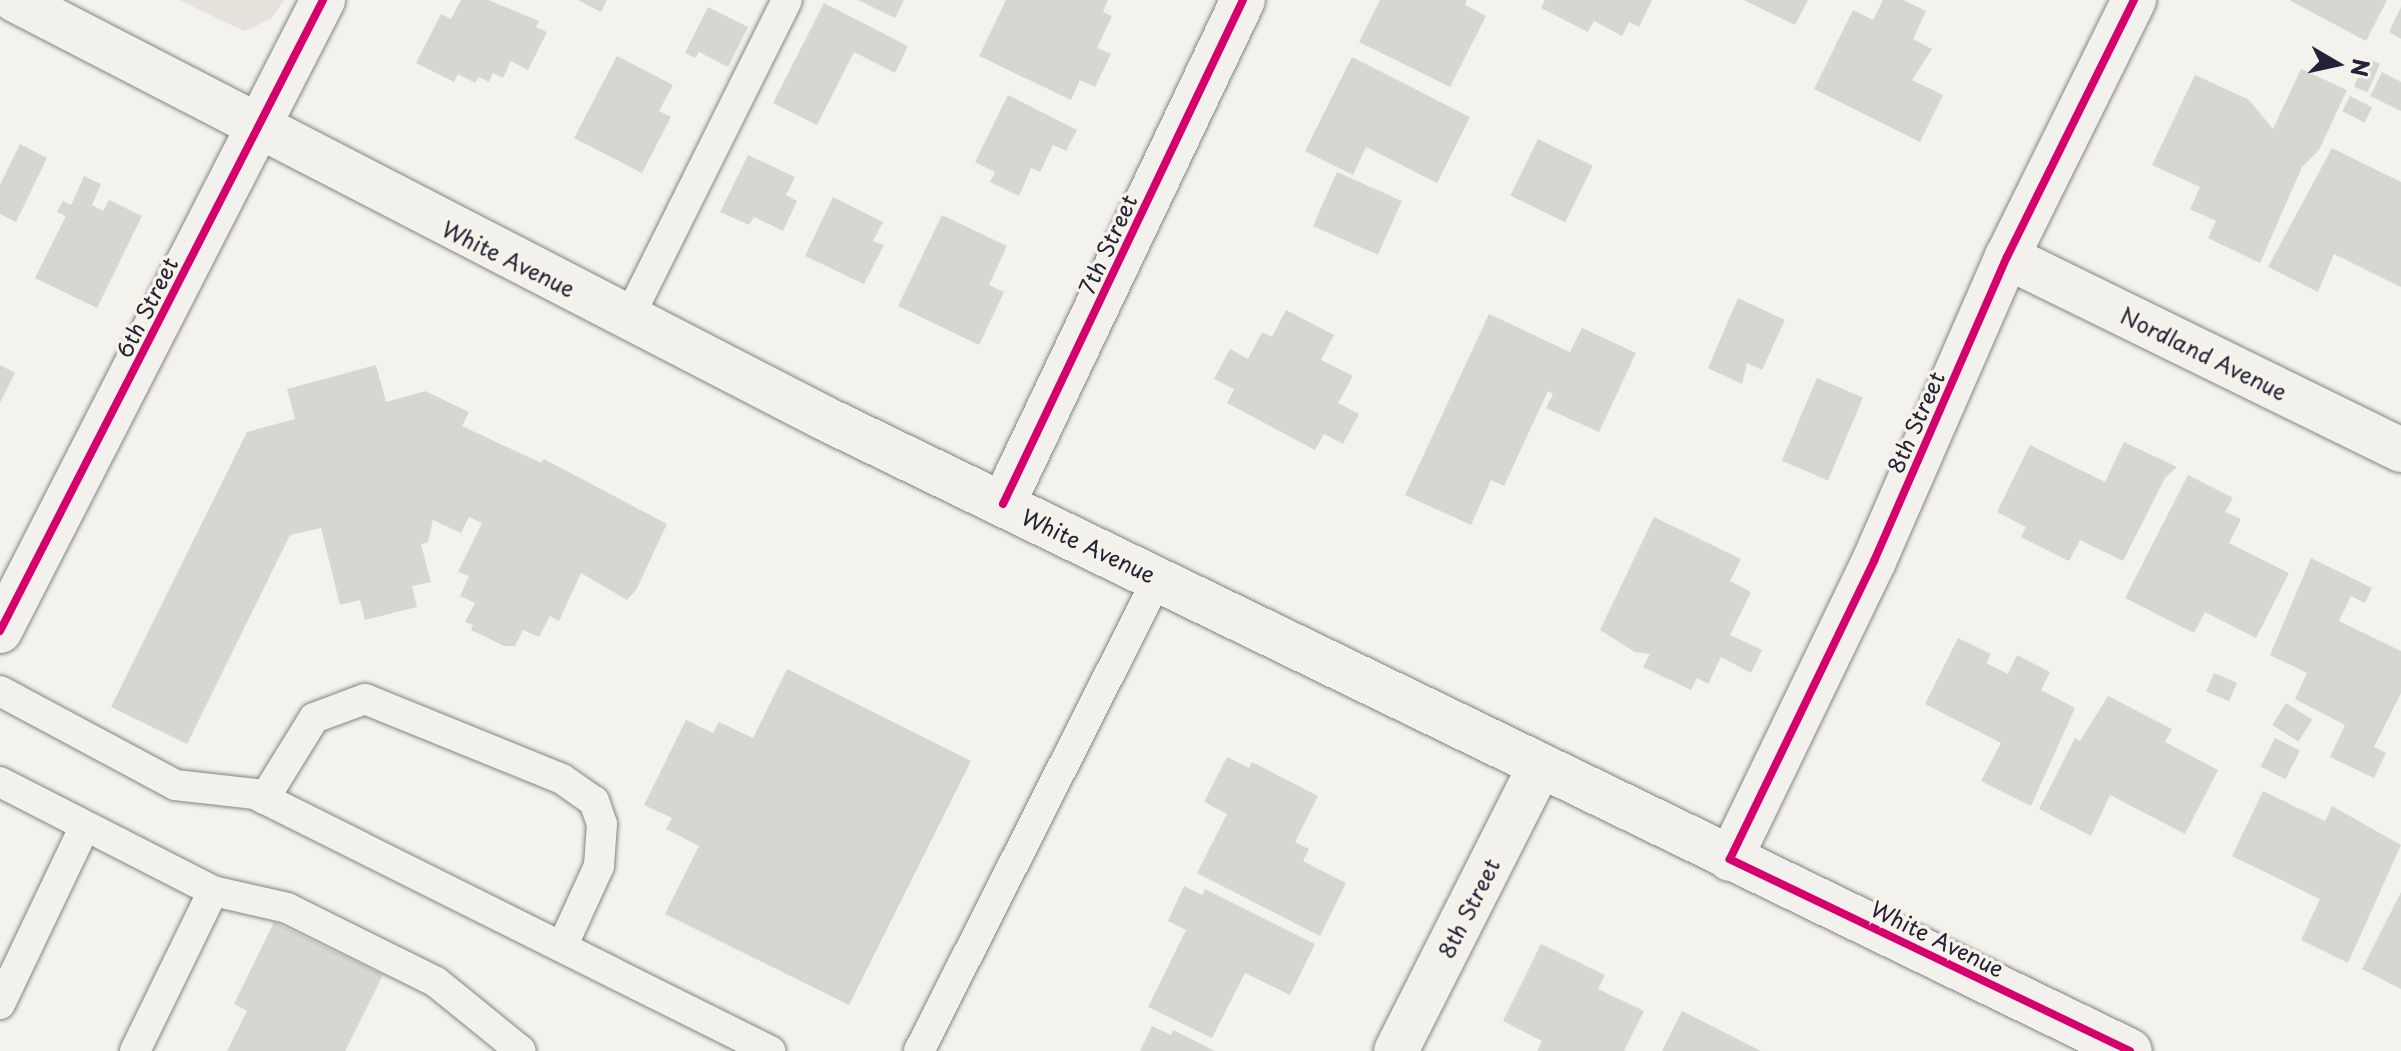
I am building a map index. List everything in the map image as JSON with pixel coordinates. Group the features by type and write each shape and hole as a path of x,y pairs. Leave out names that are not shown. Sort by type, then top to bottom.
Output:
{"street":[{"name":"White Avenue","path":"15,0 629,317 1003,504 2130,1051"},
{"name":"6th Street","path":"0,631 323,0"},
{"name":"7th Street","path":"1003,504 1243,0"},
{"name":"8th Street","path":"1730,859 1874,561 2007,257 2134,0"},
{"name":"Nordland Avenue","path":"2007,257 2401,450"},
{"name":"8th Street","path":"1396,1051 1540,766"}],"lane":[{"path":"629,317 787,0"},
{"path":"919,1051 1158,578"},
{"path":"0,691 175,785 264,799 770,1051"},
{"path":"264,799 314,718 365,699 562,779 594,801 602,824 599,866 562,947"},
{"path":"0,782 213,891 287,908 436,982 521,1051"},
{"path":"0,1004 85,826"},
{"path":"135,1051 213,891"}],"shaded area":[{"path":"179,0 284,0 271,19 244,31"}],"building":[{"path":"461,0 488,0 539,21 536,27 547,32 528,70 511,61 503,78 493,73 489,82 479,77 475,83 458,74 454,82 416,63 441,14 451,19"},
{"path":"578,0 607,0 601,12"},
{"path":"858,0 904,0 895,18"},
{"path":"1006,0 1108,0 1103,12 1112,16 1097,48 1111,54 1095,87 1080,80 1071,100 979,56"},
{"path":"1380,0 1467,0 1465,5 1486,16 1450,87 1359,42"},
{"path":"1545,0 1652,0 1639,27 1629,22 1622,36 1594,21 1588,32 1541,8"},
{"path":"1744,0 1808,0 1795,25"},
{"path":"1883,0 1903,0 1926,11 1913,39 1932,49 1912,80 1943,95 1920,142 1814,89 1853,10 1873,20"},
{"path":"2289,0 2387,0 2366,41"},
{"path":"824,3 908,46 895,73 854,52 817,125 773,103"},
{"path":"708,7 748,27 728,67 699,52 695,58 685,53"},
{"path":"2401,7 2401,39 2389,32"},
{"path":"617,56 673,85 659,111 671,117 642,173 574,138"},
{"path":"1352,57 1470,117 1437,183 1366,147 1353,175 1305,151"},
{"path":"2366,58 2380,64 2368,92 2354,87"},
{"path":"2301,69 2347,90 2319,150 2302,167 2260,263 2208,238 2216,221 2190,209 2200,187 2152,165 2195,75 2249,100 2273,129"},
{"path":"2382,72 2401,82 2401,111 2370,96"},
{"path":"1008,95 1077,130 1066,151 1053,145 1040,172 1031,168 1019,196 990,182 995,172 975,162"},
{"path":"2350,96 2372,107 2365,122 2342,111"},
{"path":"1538,139 1593,166 1565,222 1510,196"},
{"path":"20,144 47,158 16,222 0,214 0,185"},
{"path":"2332,148 2401,182 2401,287 2334,254 2318,292 2268,267"},
{"path":"748,155 795,177 786,195 797,201 783,231 754,217 749,225 720,212"},
{"path":"1337,172 1402,201 1378,255 1313,226"},
{"path":"84,176 101,184 92,205 103,211 109,200 142,216 97,308 35,278 66,216 57,212 63,201 71,205"},
{"path":"833,197 883,222 873,241 884,245 864,284 805,256"},
{"path":"942,215 1007,246 989,285 1004,292 979,345 898,306"},
{"path":"1738,298 1785,320 1762,370 1747,363 1742,384 1708,368"},
{"path":"1286,310 1334,335 1321,360 1353,376 1338,403 1359,414 1343,444 1324,434 1315,450 1227,403 1234,389 1214,379 1230,349 1248,359 1262,332 1272,337"},
{"path":"1489,314 1570,352 1582,328 1636,353 1599,432 1546,408 1553,394 1548,391 1504,486 1491,480 1471,525 1405,495"},
{"path":"0,365 15,373 0,403"},
{"path":"376,365 386,402 425,391 469,412 462,426 541,463 544,459 667,524 636,590 627,600 581,573 559,621 550,616 539,637 523,630 515,646 504,646 471,630 473,625 465,622 475,603 460,596 469,576 458,572 482,523 469,517 461,533 433,520 428,542 421,544 431,582 412,586 417,607 365,620 360,600 340,605 321,528 290,535 187,744 111,707 247,432 295,419 287,389"},
{"path":"1817,378 1863,398 1828,480 1782,461"},
{"path":"2124,442 2177,467 2165,478 2123,561 2080,540 2069,561 2021,537 2026,527 1997,512 2030,445 2105,482"},
{"path":"2188,475 2233,498 2225,512 2241,519 2229,543 2289,573 2256,638 2205,612 2194,633 2125,598"},
{"path":"1654,517 1741,559 1730,581 1751,592 1730,635 1762,650 1751,673 1721,657 1708,684 1697,678 1691,690 1643,667 1650,654 1635,652 1600,630"},
{"path":"2311,558 2372,588 2365,603 2351,596 2339,621 2401,651 2401,693 2374,747 2386,753 2374,778 2330,757 2345,725 2295,699 2307,673 2270,655"},
{"path":"1958,638 1991,654 1986,663 2008,674 2017,655 2050,672 2041,690 2075,708 2031,806 1981,781 2001,743 1925,704"},
{"path":"787,669 971,761 849,1005 665,914 699,846 666,829 672,818 644,805 686,720 713,733 719,722 753,738"},
{"path":"2214,673 2237,683 2229,701 2206,691"},
{"path":"2108,696 2172,729 2165,742 2218,770 2185,834 2110,795 2091,836 2039,809 2075,738 2080,741"},
{"path":"2286,703 2312,719 2299,741 2272,725"},
{"path":"2275,738 2300,751 2285,779 2260,767"},
{"path":"1227,757 1249,768 1252,762 1318,796 1295,842 1309,849 1303,861 1346,883 1320,936 1197,873 1227,814 1204,802"},
{"path":"2263,791 2325,821 2332,806 2401,845 2348,963 2301,940 2320,899 2232,856"},
{"path":"1184,886 1202,895 1205,889 1315,944 1290,995 1245,973 1212,1038 1148,1007 1186,930 1168,921"},
{"path":"2401,892 2401,989 2362,969"},
{"path":"274,922 383,975 345,1051 227,1051 247,1011 234,1004"},
{"path":"1541,944 1605,975 1598,989 1644,1011 1624,1051 1537,1051 1542,1041 1503,1021"},
{"path":"1682,1011 1761,1051 1662,1051"},
{"path":"1152,1026 1171,1035 1173,1030 1215,1051 1140,1051"}],"cycle path":[{"path":"0,631 323,0"},
{"path":"1003,504 1243,0"},
{"path":"2130,1051 1730,859 1874,561 2007,257 2134,0"}]}
